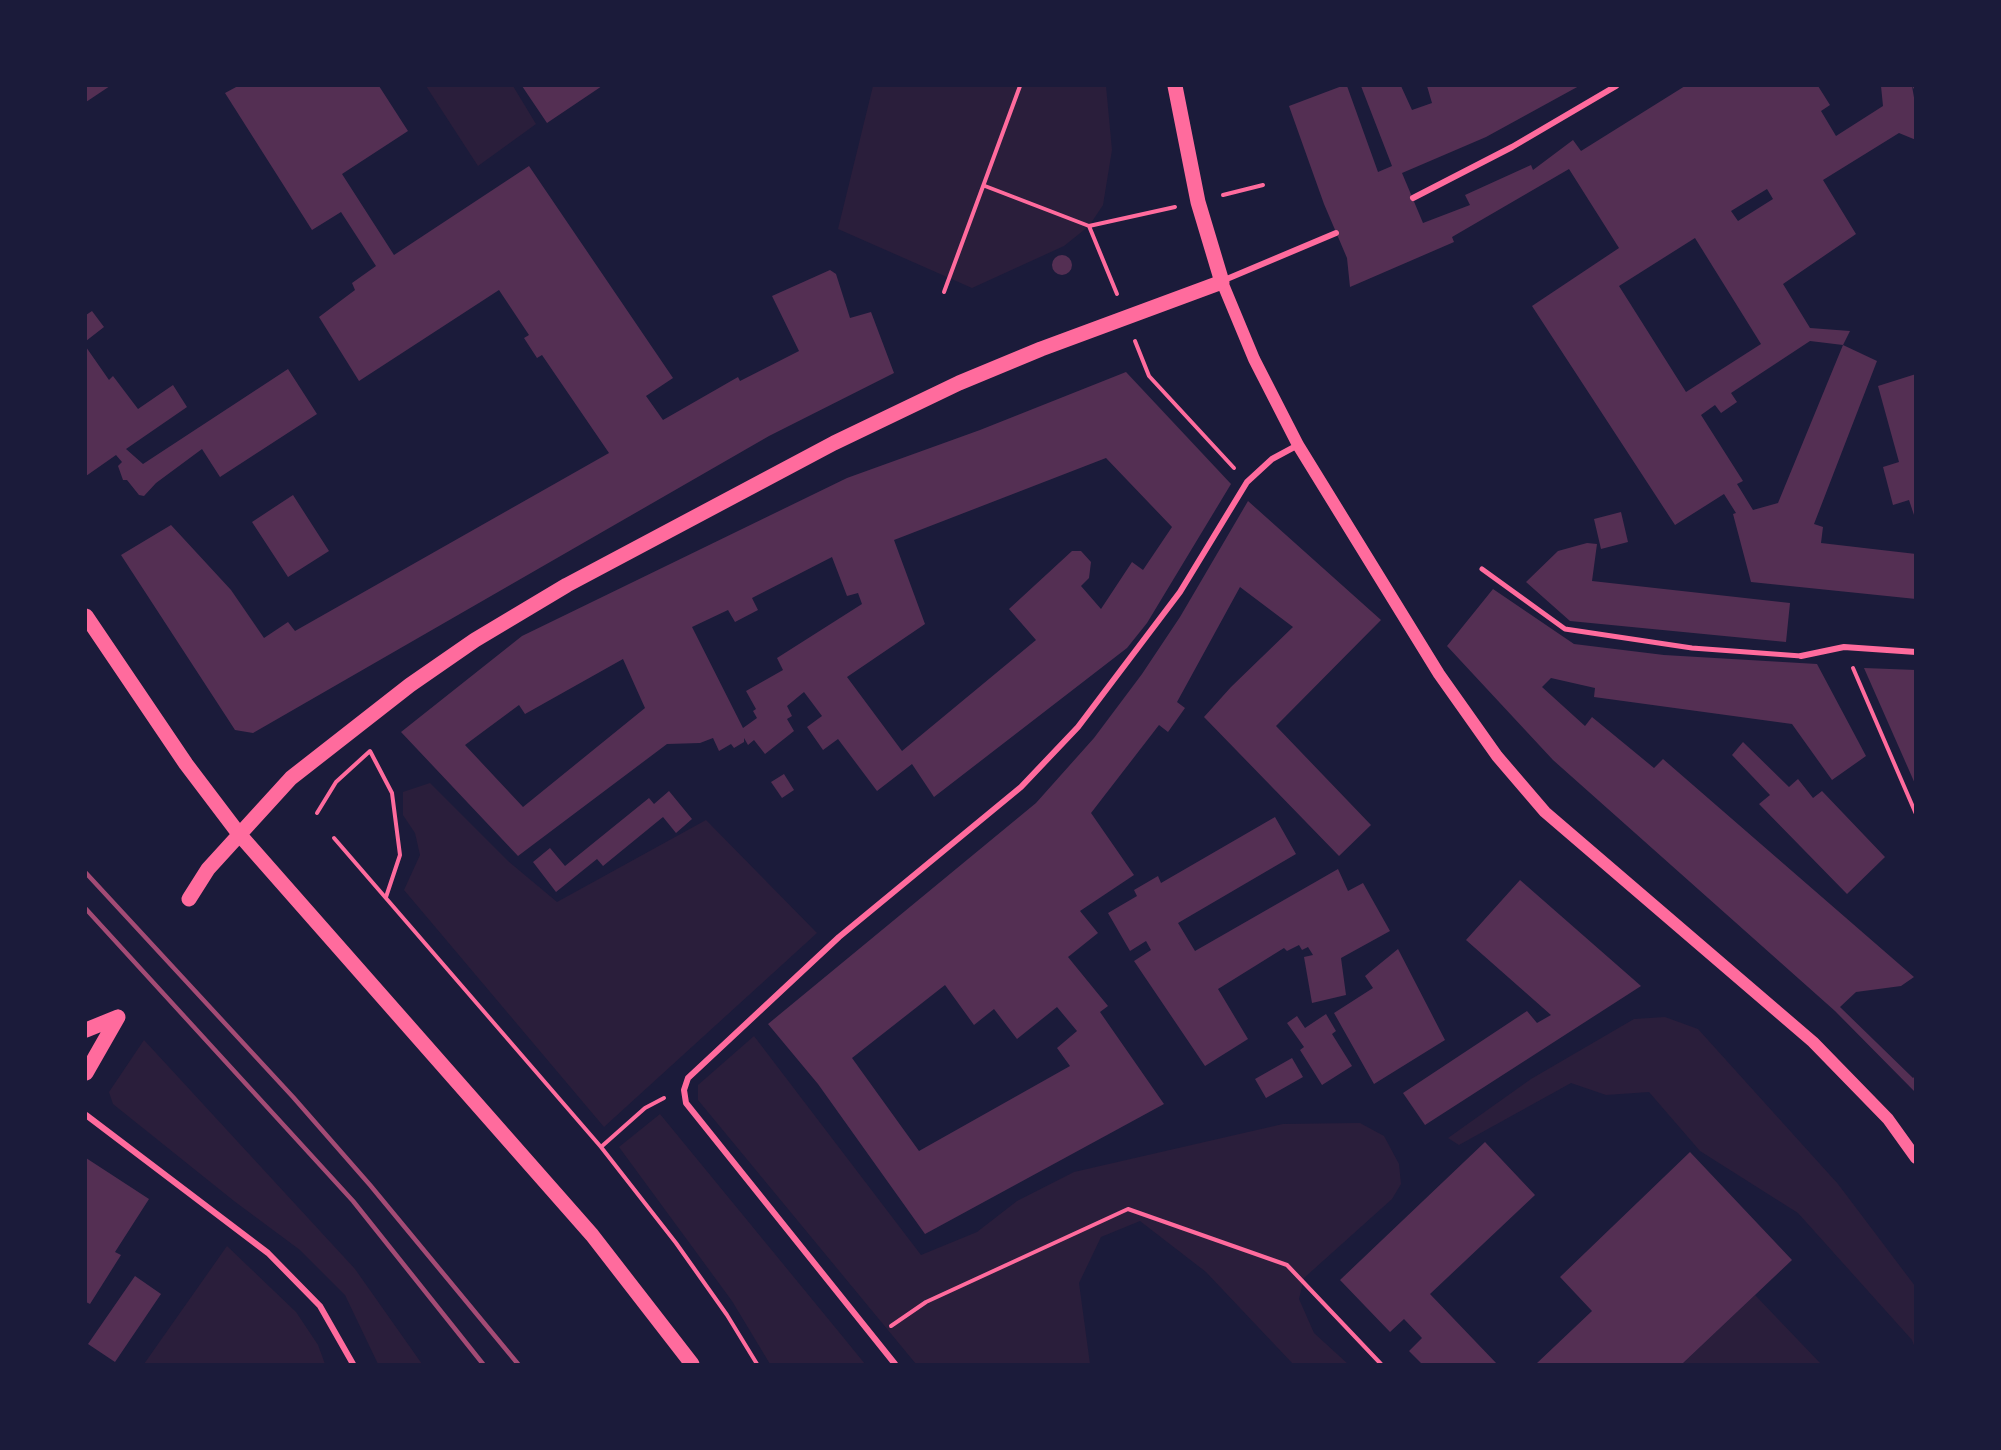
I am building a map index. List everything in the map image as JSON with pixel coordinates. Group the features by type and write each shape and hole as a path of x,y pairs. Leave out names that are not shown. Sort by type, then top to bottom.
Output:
{"main road":[{"path":"1174,86 1198,202 1222,282 1254,359 1298,445 1438,674 1497,756 1545,812 1813,1042 1888,1119 1916,1158"},
{"path":"189,899 208,869 291,778 410,685 475,640 567,585 834,443 948,388 1012,360 1222,282"},
{"path":"86,616 186,764 239,834 592,1235 692,1365"},
{"path":"86,1030 118,1017 86,1072"}],"street":[{"path":"1413,198 1512,147 1616,86"},
{"path":"1222,282 1336,233"},
{"path":"895,1365 686,1103 684,1090 688,1078 839,937 1021,787 1078,727 1180,592 1247,482 1272,459 1298,445"},
{"path":"1482,568 1565,629 1692,648 1801,656 1844,646 1916,652"},
{"path":"86,1115 268,1253 320,1306 353,1365"}],"path":[{"path":"944,292 1020,86"},
{"path":"985,186 1089,225 1149,376 1247,482"},
{"path":"1844,646 1916,814"},
{"path":"317,813 336,782 370,751 392,793 400,855 386,898"},
{"path":"334,838 601,1147 676,1243 727,1315 758,1365"},
{"path":"601,1147 645,1108"},
{"path":"873,1338 926,1302 1128,1209 1287,1265 1382,1365"}],"shaded area":[{"path":"426,86 513,86 536,124 478,166"},
{"path":"873,86 1106,86 1112,150 1103,205 1089,226 1064,246 972,288 838,229"},
{"path":"430,783 508,861 557,902 706,820 817,933 604,1127 404,890 420,855 415,833 403,815 403,792"},
{"path":"1665,1017 1698,1029 1838,1184 1915,1286 1915,1348 1912,1340 1798,1213 1700,1151 1649,1092 1606,1095 1571,1083 1459,1145 1448,1138 1531,1079 1634,1019"},
{"path":"754,1036 921,1255 977,1232 1017,1201 1074,1172 1283,1124 1360,1123 1384,1136 1399,1164 1401,1184 1392,1199 1304,1278 1299,1299 1314,1333 1348,1364 1293,1364 1206,1272 1140,1221 1101,1237 1079,1283 1090,1364 916,1364 698,1100 698,1085"},
{"path":"144,1040 355,1269 422,1364 378,1364 345,1295 300,1250 234,1201 113,1104 109,1092"},
{"path":"660,1114 865,1364 770,1364 732,1301 619,1147"},
{"path":"227,1246 296,1312 318,1345 325,1364 144,1364"},
{"path":"1755,1295 1821,1364 1682,1364"}],"building":[{"path":"86,86 110,86 86,102"},
{"path":"238,86 379,86 408,131 342,174 394,255 529,166 673,378 646,396 663,420 738,377 740,381 799,351 772,296 830,270 836,274 850,318 871,312 894,373 769,436 253,733 235,730 121,555 171,525 231,590 264,638 288,622 295,631 609,453 542,355 537,358 524,338 529,335 499,290 359,381 319,317 355,290 352,283 376,266 341,212 312,230 225,93"},
{"path":"522,86 602,86 547,123"},
{"path":"1347,86 1378,172 1392,166 1361,86 1401,86 1412,110 1432,103 1427,86 1579,86 1486,137 1402,173 1423,223 1470,205 1465,195 1531,165 1533,170 1573,140 1581,151 1685,86 1818,86 1830,105 1821,111 1836,136 1883,106 1881,86 1912,86 1916,109 1916,140 1899,133 1823,180 1856,234 1783,284 1810,328 1850,331 1843,345 1877,361 1814,524 1823,527 1821,543 1916,554 1916,599 1751,582 1733,514 1736,513 1724,494 1675,525 1532,306 1619,248 1569,169 1452,237 1454,242 1350,287 1347,258 1324,204 1289,106","holes":["1767,189 1773,199 1738,221 1731,211","1695,238 1761,344 1686,392 1619,286","1810,341 1843,345 1778,503 1753,510 1737,484 1743,481 1701,415 1715,405 1721,413 1737,402 1731,393"]},
{"path":"1062,255 1069,258 1072,265 1069,272 1062,275 1055,272 1052,265 1055,258"},
{"path":"92,311 104,327 86,341 86,315"},
{"path":"86,347 109,380 113,376 138,409 173,385 187,407 126,449 143,464 288,369 317,414 220,477 202,449 156,483 144,496 139,495 127,480 123,480 118,466 122,462 116,455 86,476"},
{"path":"1126,372 1231,484 1147,623 1127,648 934,797 912,764 877,791 838,739 823,750 807,727 822,716 804,692 787,706 792,716 787,719 794,731 765,754 754,740 748,745 744,738 744,742 734,748 731,744 719,751 713,738 700,743 667,744 518,856 401,732 522,636 847,478 980,430","holes":["1106,458 1172,527 1143,570 1132,562 1101,609 1081,586 1089,578 1091,562 1081,551 1072,551 1009,609 1036,640 902,751 847,677 925,624 894,540","832,557 847,596 858,593 862,604 777,658 783,670 746,691 756,709 753,711 757,718 743,728 692,627 728,610 735,622 758,610 752,598","623,659 645,708 523,807 465,745 519,705 525,714"]},
{"path":"1916,374 1915,518 1909,500 1893,505 1883,467 1899,462 1878,386"},
{"path":"293,495 329,551 288,577 252,522"},
{"path":"1248,501 1381,620 1276,726 1371,825 1339,856 1204,717 1231,687 1293,627 1240,587 1177,702 1185,708 1168,732 1159,725 1091,813 1134,875 1080,911 1098,933 1068,957 1108,1006 1100,1012 1164,1104 925,1234 818,1084 768,1024 1036,803 1094,738 1142,674 1180,617","holes":["945,985 974,1025 994,1009 1017,1039 1057,1007 1077,1031 1057,1048 1070,1066 919,1151 852,1058"]},
{"path":"1621,512 1628,542 1601,549 1594,519"},
{"path":"1587,543 1597,544 1592,581 1790,603 1786,642 1570,621 1526,582 1558,551"},
{"path":"1493,589 1574,644 1664,655 1817,664 1866,756 1832,780 1792,724 1594,697 1595,688 1551,678 1542,687 1585,726 1592,717 1654,768 1663,759 1914,977 1901,986 1856,992 1840,1007 1913,1078 1916,1075 1916,1093 1835,1011 1553,760 1447,646"},
{"path":"1864,668 1916,670 1916,786"},
{"path":"1743,742 1789,787 1798,779 1813,798 1822,791 1885,857 1847,894 1759,804 1770,795 1732,755"},
{"path":"784,774 794,790 782,798 771,782"},
{"path":"669,791 692,819 676,833 663,817 603,866 597,859 556,892 533,862 550,848 565,866 649,798 654,804"},
{"path":"1275,817 1296,854 1178,923 1195,951 1338,869 1348,891 1363,883 1390,931 1341,958 1346,995 1312,1003 1304,957 1313,955 1308,947 1302,950 1299,945 1287,951 1284,948 1218,989 1248,1039 1205,1066 1134,961 1151,950 1146,941 1130,951 1108,913 1137,896 1134,890 1158,876 1161,883"},
{"path":"1520,880 1641,986 1425,1125 1403,1093 1527,1011 1537,1023 1551,1015 1466,940"},
{"path":"1398,949 1445,1040 1374,1084 1334,1013 1373,988 1365,976"},
{"path":"1326,1014 1336,1031 1332,1034 1352,1066 1322,1085 1300,1050 1304,1047 1287,1023 1297,1016 1305,1028"},
{"path":"1292,1058 1303,1077 1266,1098 1255,1079"},
{"path":"1485,1142 1535,1195 1430,1294 1497,1364 1422,1364 1409,1351 1422,1338 1404,1319 1390,1332 1340,1280"},
{"path":"1690,1152 1792,1260 1682,1364 1536,1364 1592,1311 1560,1277"},
{"path":"86,1158 149,1199 115,1252 121,1255 90,1304 86,1302"},
{"path":"135,1276 161,1294 115,1362 88,1344"}],"railway":[{"path":"86,873 293,1097 370,1185 518,1364"},
{"path":"86,909 353,1201 483,1364"}]}
